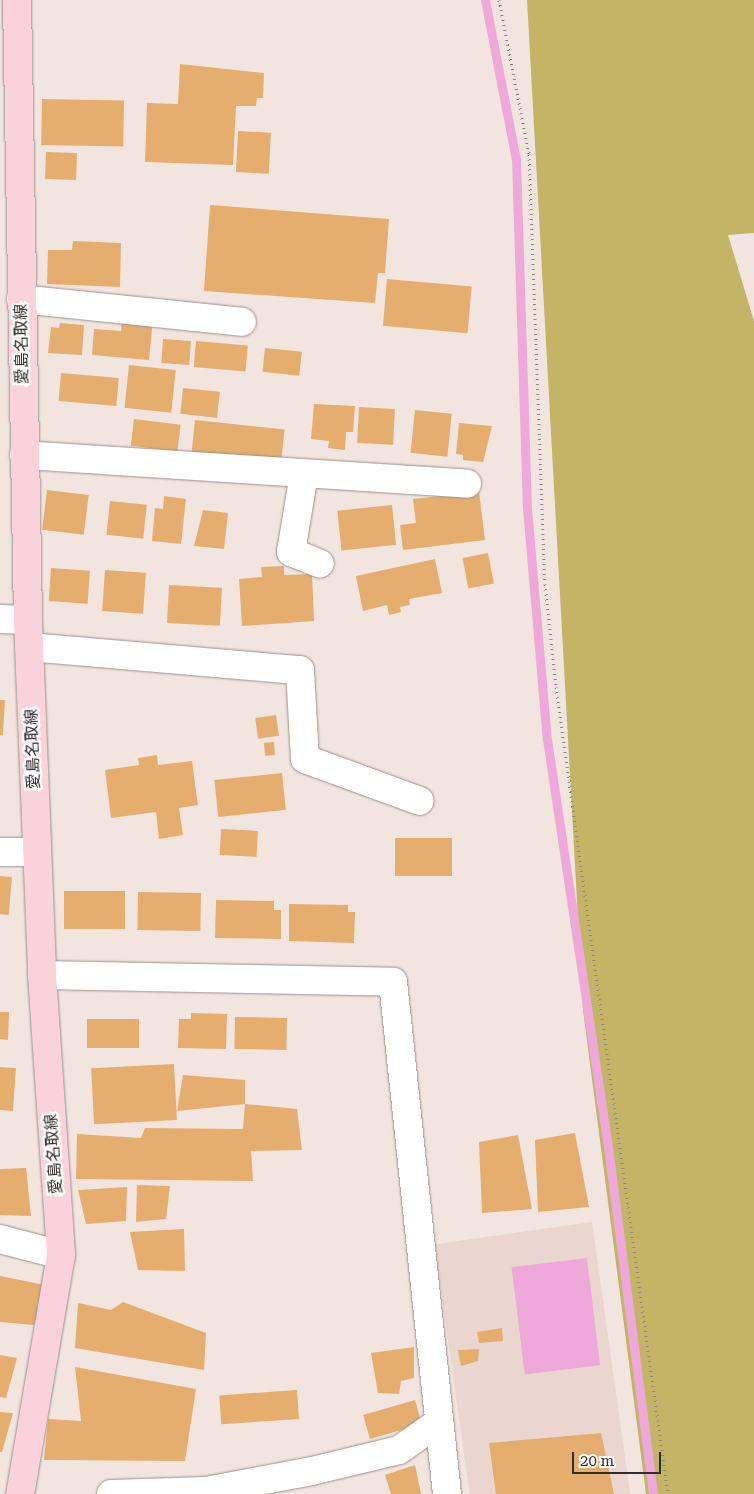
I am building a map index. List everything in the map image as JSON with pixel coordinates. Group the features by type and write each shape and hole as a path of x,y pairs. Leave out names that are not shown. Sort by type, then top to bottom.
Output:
{"main road":[{"name":"愛島名取線","path":"17,0 28,620 42,975 61,1255 20,1494"}],"street":[{"path":"21,299 242,322"},
{"path":"24,455 467,484"},
{"path":"304,474 292,552 320,564"},
{"path":"0,619 28,620"},
{"path":"29,647 300,670 305,759 420,801"},
{"path":"0,852 37,852"},
{"path":"42,975 393,982 447,1494"},
{"path":"0,1239 61,1255"},
{"path":"111,1494 206,1491 312,1471 399,1450 439,1422"}],"path":[{"path":"499,0 529,154 545,584 555,678 668,1494"}],"shaded area":[{"path":"527,0 754,0 754,233 728,235 754,321 754,1494 646,1494 583,1010"},
{"path":"592,1222 630,1494 470,1494 435,1244"},
{"path":"587,1258 600,1365 525,1374 512,1267"}],"building":[{"path":"180,64 264,73 263,98 257,98 256,106 236,106 233,165 145,162 147,103 178,104"},
{"path":"42,99 124,100 123,146 41,145"},
{"path":"238,131 271,133 269,174 236,172"},
{"path":"46,152 77,153 76,180 45,179"},
{"path":"210,205 389,219 385,273 378,273 375,303 204,291"},
{"path":"73,241 121,243 120,287 47,284 48,250 72,250"},
{"path":"387,279 472,286 468,333 383,326"},
{"path":"122,317 153,319 149,360 92,355 94,329 121,331"},
{"path":"60,323 84,325 82,355 48,353 51,327 59,328"},
{"path":"163,339 191,341 189,365 161,363"},
{"path":"196,341 248,346 246,371 194,367"},
{"path":"265,348 302,352 299,376 262,372"},
{"path":"129,365 176,370 171,413 125,408"},
{"path":"61,373 119,378 116,406 59,401"},
{"path":"183,388 220,392 217,418 180,414"},
{"path":"314,404 355,406 353,432 346,432 345,450 328,448 329,441 311,439"},
{"path":"359,407 395,409 393,445 357,443"},
{"path":"415,410 452,414 447,457 411,453"},
{"path":"134,419 181,425 177,452 131,446"},
{"path":"195,420 285,429 281,463 191,454"},
{"path":"459,423 492,426 483,462 463,460 463,455 456,454"},
{"path":"47,490 89,495 84,535 42,530"},
{"path":"479,492 485,540 403,550 400,525 416,523 413,499"},
{"path":"164,496 186,499 181,544 152,541 155,508 163,509"},
{"path":"110,501 147,505 143,539 106,535"},
{"path":"392,505 396,545 341,551 337,511"},
{"path":"203,510 228,513 224,549 194,546"},
{"path":"488,553 494,583 468,588 462,558"},
{"path":"435,559 442,593 409,599 410,605 400,607 401,612 389,615 387,605 363,611 356,576"},
{"path":"284,566 284,575 312,574 314,621 242,626 239,579 262,577 261,567"},
{"path":"51,568 90,571 88,604 49,601"},
{"path":"105,570 146,573 143,614 102,611"},
{"path":"169,585 222,588 220,626 167,623"},
{"path":"0,700 5,700 3,735 0,735"},
{"path":"276,715 279,736 258,739 255,718"},
{"path":"274,742 275,755 265,756 264,743"},
{"path":"157,755 158,765 192,761 198,805 179,808 183,835 159,839 156,812 111,818 105,770 139,765 138,758"},
{"path":"282,773 286,810 218,817 214,780"},
{"path":"221,829 258,831 257,857 220,855"},
{"path":"395,838 452,838 452,876 395,876"},
{"path":"0,876 12,877 9,915 0,914"},
{"path":"64,891 125,891 125,929 64,929"},
{"path":"138,892 201,893 200,931 137,930"},
{"path":"216,900 274,901 274,910 281,910 281,939 215,938"},
{"path":"289,904 348,905 348,912 355,912 354,943 289,941"},
{"path":"0,1012 9,1012 8,1040 0,1039"},
{"path":"191,1013 227,1014 226,1049 178,1048 179,1019 191,1019"},
{"path":"235,1017 287,1018 286,1050 234,1049"},
{"path":"87,1019 139,1019 139,1048 87,1048"},
{"path":"174,1064 177,1120 94,1124 91,1068"},
{"path":"0,1067 16,1068 13,1111 0,1110"},
{"path":"183,1075 245,1080 245,1104 177,1111"},
{"path":"245,1104 297,1109 302,1150 251,1151 253,1181 76,1179 77,1134 141,1138 145,1128 243,1129"},
{"path":"575,1133 589,1207 538,1212 535,1140"},
{"path":"518,1135 532,1209 482,1213 479,1142"},
{"path":"26,1168 31,1216 0,1215 0,1169"},
{"path":"137,1185 170,1186 166,1219 136,1222"},
{"path":"127,1187 126,1221 86,1224 78,1190"},
{"path":"184,1229 185,1271 138,1270 130,1232"},
{"path":"0,1276 45,1285 34,1325 0,1322"},
{"path":"123,1302 206,1333 204,1370 75,1348 78,1303 111,1310"},
{"path":"502,1328 503,1341 479,1343 477,1332"},
{"path":"414,1347 414,1378 401,1381 399,1394 378,1393 371,1353"},
{"path":"479,1349 478,1361 461,1366 458,1350"},
{"path":"0,1355 17,1358 6,1398 0,1397"},
{"path":"75,1367 196,1389 185,1461 44,1460 48,1419 81,1421"},
{"path":"297,1390 299,1419 221,1424 219,1395"},
{"path":"415,1400 422,1424 370,1439 363,1415"},
{"path":"0,1412 13,1413 2,1452 0,1452"},
{"path":"601,1433 614,1494 496,1494 489,1443"},
{"path":"415,1465 421,1494 391,1494 385,1475"}],"waterway":[{"path":"485,0 516,160 527,508 547,739 607,1139 653,1494"}]}
